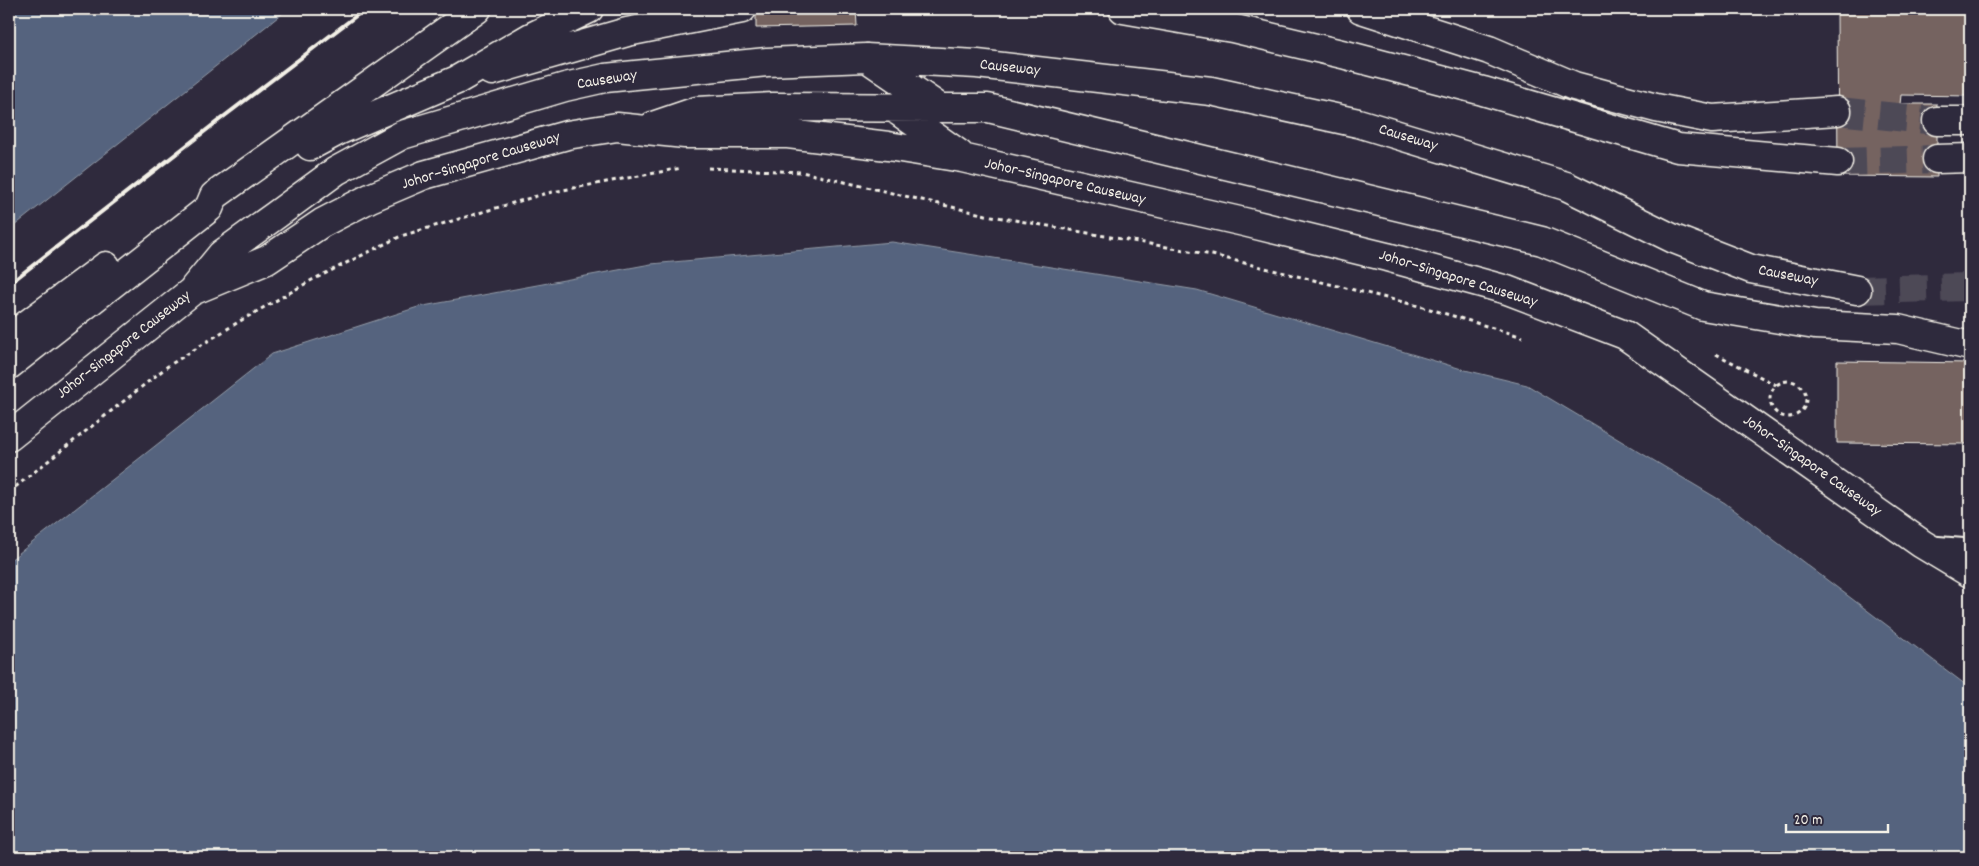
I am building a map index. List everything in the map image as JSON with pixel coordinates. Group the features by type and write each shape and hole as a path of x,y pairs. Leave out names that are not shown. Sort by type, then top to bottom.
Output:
{"highway":[{"path":"9,365 209,208 214,196 477,9"},
{"path":"9,338 200,196 214,196 338,131 456,80 531,37 589,9"},
{"path":"456,80 627,32 742,9"},
{"path":"1124,9 1232,28 1346,55 1482,91 1678,148 1838,162"},
{"path":"1361,9 1489,50 1574,86 1656,108 1712,119 1837,111"},
{"path":"866,58 940,108"},
{"name":"Causeway","path":"192,291 222,254 230,248 336,171 402,135 565,86 605,78 767,62 866,58 977,64 1212,91 1358,123 1566,186 1674,239 1751,269 1858,290"},
{"path":"644,129 697,111 774,107 988,108 1542,241 1703,306 1814,325 1898,329 1970,346"},
{"name":"Johor–Singapore Causeway","path":"894,108 966,160"},
{"path":"1937,121 1970,121"},
{"name":"Johor–Singapore Causeway","path":"9,437 192,291 267,260 322,223 370,198 424,175 567,134 617,127 684,134 788,134 888,146 966,160 1244,222 1387,257 1507,290 1625,336 1922,544 1970,573"},
{"path":"1937,159 1970,158"}],"lane":[{"path":"1922,544 1970,546"}],"path":[{"path":"9,492 168,366 240,321 312,280 401,236 547,193 683,167"},
{"path":"703,168 802,172 986,215 1212,255 1423,307 1523,337"},
{"path":"1716,354 1776,386"},
{"path":"1787,380 1799,384 1806,398 1802,411 1797,415 1784,418 1773,411 1769,402 1769,396 1776,386 1787,380"}],"water":[{"path":"9,9 288,9 9,230"},
{"path":"892,242 1197,290 1465,370 1527,385 1725,503 1970,688 1970,857 9,857 9,561 272,354 418,307 651,264"}],"building":[{"path":"756,9 856,9 857,26 756,28"},
{"path":"1837,9 1970,9 1970,96 1901,95 1900,104 1937,104 1937,177 1838,176"},
{"path":"1837,361 1970,363 1970,444 1837,443"}],"tunnel":[{"path":"1837,111 1937,121"},
{"path":"1838,162 1937,159"},
{"path":"1857,290 1970,287"}],"railway":[{"path":"9,284 365,9"}]}
